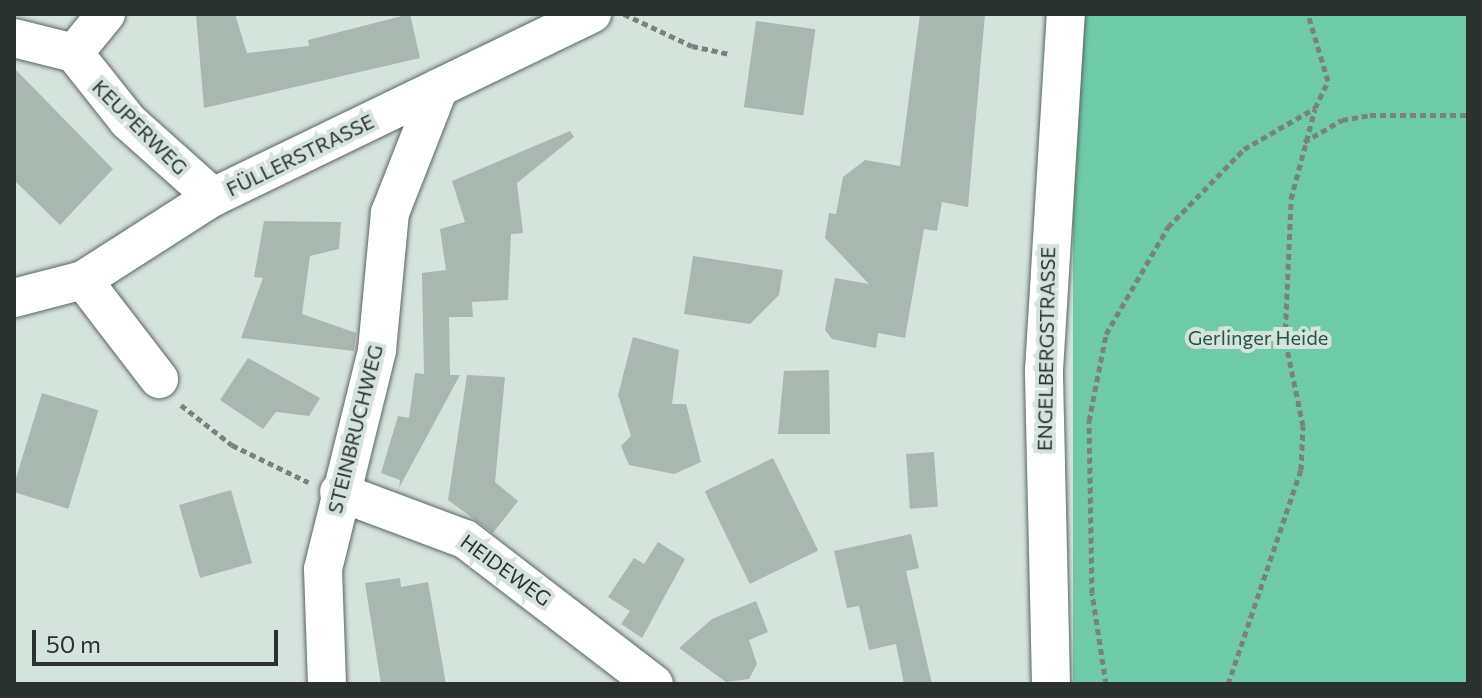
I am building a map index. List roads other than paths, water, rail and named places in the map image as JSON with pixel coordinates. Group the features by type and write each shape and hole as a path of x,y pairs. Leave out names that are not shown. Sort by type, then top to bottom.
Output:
{"street":[{"path":"14,38 74,53 106,14"},
{"name":"FÜLLERSTRASSE","path":"14,298 83,280 213,197 592,14"},
{"name":"ENGELBERGSTRASSE","path":"1051,684 1044,370 1066,14"},
{"name":"KEUPERWEG","path":"74,53 128,121 213,197"},
{"name":"STEINBRUCHWEG","path":"327,684 323,569 329,489 377,350 395,187 439,88"},
{"path":"83,280 159,379"},
{"name":"HEIDEWEG","path":"329,489 465,539 654,684"}],"park label":[{"name":"Gerlinger Heide","path":"1258,337"}]}
